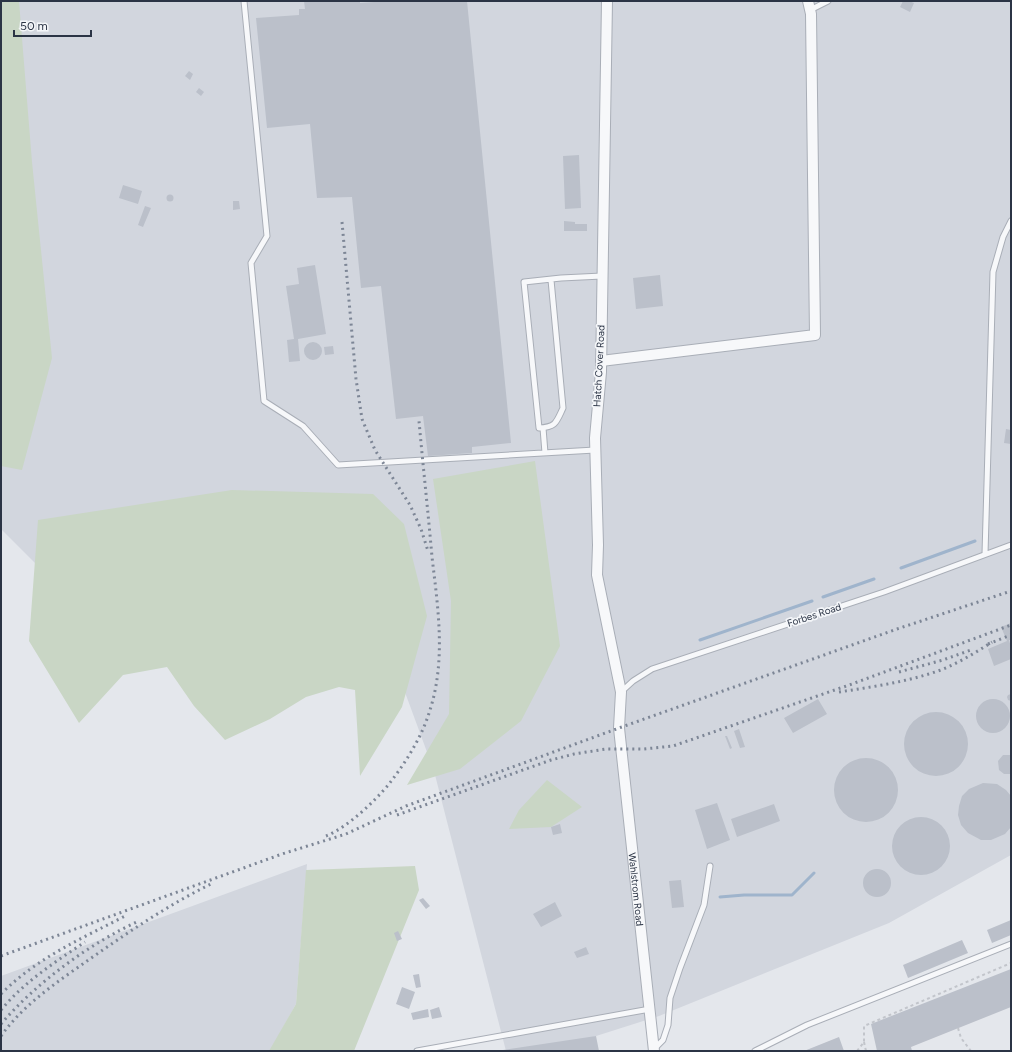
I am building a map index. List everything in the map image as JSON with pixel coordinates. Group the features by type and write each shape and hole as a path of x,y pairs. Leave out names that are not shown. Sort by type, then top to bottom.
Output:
{"street":[{"name":"Hatch Cover Road","path":"607,1 601,360 595,450 598,545 597,575 621,692 619,728"},
{"path":"601,360 815,335 811,14 809,5"},
{"name":"Wahlstrom Road","path":"619,728 654,1050"}],"lane":[{"path":"244,1 267,236 251,263 264,401 303,426 338,466 595,450"},
{"path":"809,5 828,1"},
{"path":"985,554 993,272 1003,237 1011,221"},
{"path":"551,280 562,408 556,423 551,427 539,428 524,282 602,276"},
{"path":"543,428 545,453"},
{"name":"Forbes Road","path":"621,692 633,681 652,669 884,592 1011,545"},
{"path":"654,1050 663,1040 668,1025 670,998 704,905 710,866"},
{"path":"755,1051 807,1025 1011,944"},
{"path":"417,1051 650,1009"}],"path":[{"path":"866,1051 864,1042 864,1026 1011,963"},
{"path":"958,1028 960,1038 972,1051"},
{"path":"857,1051 864,1042"}],"shaded area":[{"path":"1,1 1011,1 1011,855 889,923 659,1016 549,1051 506,1051 434,771 364,581 39,567 1,529"},
{"path":"307,864 296,1004 270,1051 1,1051 1,976"}],"green space":[{"path":"1,1 19,1 32,162 52,358 22,470 1,466"},
{"path":"535,461 560,646 521,721 460,769 407,785 449,714 451,601 433,479"},
{"path":"232,490 373,494 404,524 427,616 402,707 360,776 355,690 339,687 306,697 270,719 225,740 194,706 167,667 123,675 79,723 29,641 38,520"},
{"path":"547,780 582,807 551,827 509,829 519,810"},
{"path":"415,866 419,890 354,1051 269,1051 296,1004 306,870"}],"building":[{"path":"304,1 360,1 360,3 374,2 373,1 467,1 511,443 472,447 472,453 428,456 423,416 396,419 381,286 361,288 352,197 317,198 310,124 267,128 256,18 299,15 299,9 305,9"},
{"path":"903,1 914,3 910,12 900,7"},
{"path":"189,71 193,74 190,80 185,76"},
{"path":"199,88 204,92 201,96 196,92"},
{"path":"579,155 581,208 565,209 563,156"},
{"path":"123,185 142,191 138,204 119,198"},
{"path":"170,195 173,198 170,201 167,198"},
{"path":"233,201 239,201 240,209 233,210"},
{"path":"145,206 151,208 143,227 138,225"},
{"path":"564,221 575,222 575,224 587,224 587,231 564,231"},
{"path":"315,265 326,334 298,339 300,361 289,362 287,340 294,339 286,286 299,284 297,268"},
{"path":"660,275 663,306 636,309 633,278"},
{"path":"313,342 317,343 321,347 321,355 317,359 313,360 309,359 305,355 304,351 305,347 309,343"},
{"path":"333,346 334,354 325,355 324,347"},
{"path":"1006,429 1011,430 1011,444 1004,443"},
{"path":"1011,623 1011,640 1009,640 1011,647 1011,659 994,666 988,649 1007,641 1001,627"},
{"path":"1011,694 1011,701 1008,700 1007,697"},
{"path":"818,699 827,714 793,733 784,718"},
{"path":"993,699 1005,704 1010,716 1005,728 993,733 981,728 976,716 981,704"},
{"path":"936,712 954,718 962,726 968,744 962,762 954,770 936,776 918,770 910,762 904,744 910,726 918,718"},
{"path":"739,729 745,747 740,748 734,731"},
{"path":"725,736 727,736 732,748 730,749"},
{"path":"1003,755 1011,755 1011,774 1004,774 999,770 998,761"},
{"path":"866,758 884,764 892,772 898,790 892,808 884,816 866,822 848,816 840,808 834,790 840,772 848,764"},
{"path":"983,783 997,784 1006,790 1011,796 1011,827 1005,834 991,840 981,840 968,833 961,825 958,815 962,796 969,789"},
{"path":"717,803 730,840 707,849 695,810"},
{"path":"774,804 780,821 737,837 731,819"},
{"path":"921,817 937,822 945,830 950,846 945,862 937,870 921,875 905,870 897,862 892,846 897,830 905,822"},
{"path":"560,824 562,833 553,835 551,827"},
{"path":"877,869 887,873 891,883 887,893 877,897 867,893 863,883 867,873"},
{"path":"681,880 684,907 672,908 669,881"},
{"path":"423,898 430,906 426,909 419,900"},
{"path":"555,902 562,916 541,927 533,914"},
{"path":"1011,920 1011,935 992,943 987,930"},
{"path":"398,931 402,939 397,941 394,933"},
{"path":"962,940 968,953 908,978 903,965"},
{"path":"586,947 589,954 577,958 574,952"},
{"path":"1011,969 1011,1007 911,1047 912,1051 877,1051 871,1024"},
{"path":"419,974 421,987 416,988 413,975"},
{"path":"402,987 415,992 409,1009 396,1004"},
{"path":"439,1007 442,1017 432,1019 430,1010"},
{"path":"428,1009 429,1017 413,1020 411,1013"},
{"path":"596,1036 599,1051 503,1050"},
{"path":"839,1037 844,1051 804,1051"}],"waterway":[{"path":"901,568 975,541"},
{"path":"823,597 874,579"},
{"path":"700,640 812,601"},
{"path":"720,897 744,895 792,895 814,873"}],"railway":[{"path":"342,222 356,379 362,419 375,450 410,505 421,529 428,551"},
{"path":"326,836 343,827 352,820 389,784 413,749 423,730 435,691 439,653 438,615 419,421"},
{"path":"1,956 282,854 346,834 406,806 619,728 897,629 1011,591"},
{"path":"397,815 551,760 574,754 606,749 644,749 673,746 852,684 1011,625"},
{"path":"988,644 1011,635"},
{"path":"839,692 876,686 926,675 952,665 992,642"},
{"path":"899,672 943,660 971,650"},
{"path":"1,1036 30,1004 64,977 148,920 211,884"},
{"path":"1,994 30,969 45,959 127,915"},
{"path":"1,1024 30,994 65,965 83,952 120,930 139,921"},
{"path":"1,1010 30,981 85,942"}]}
